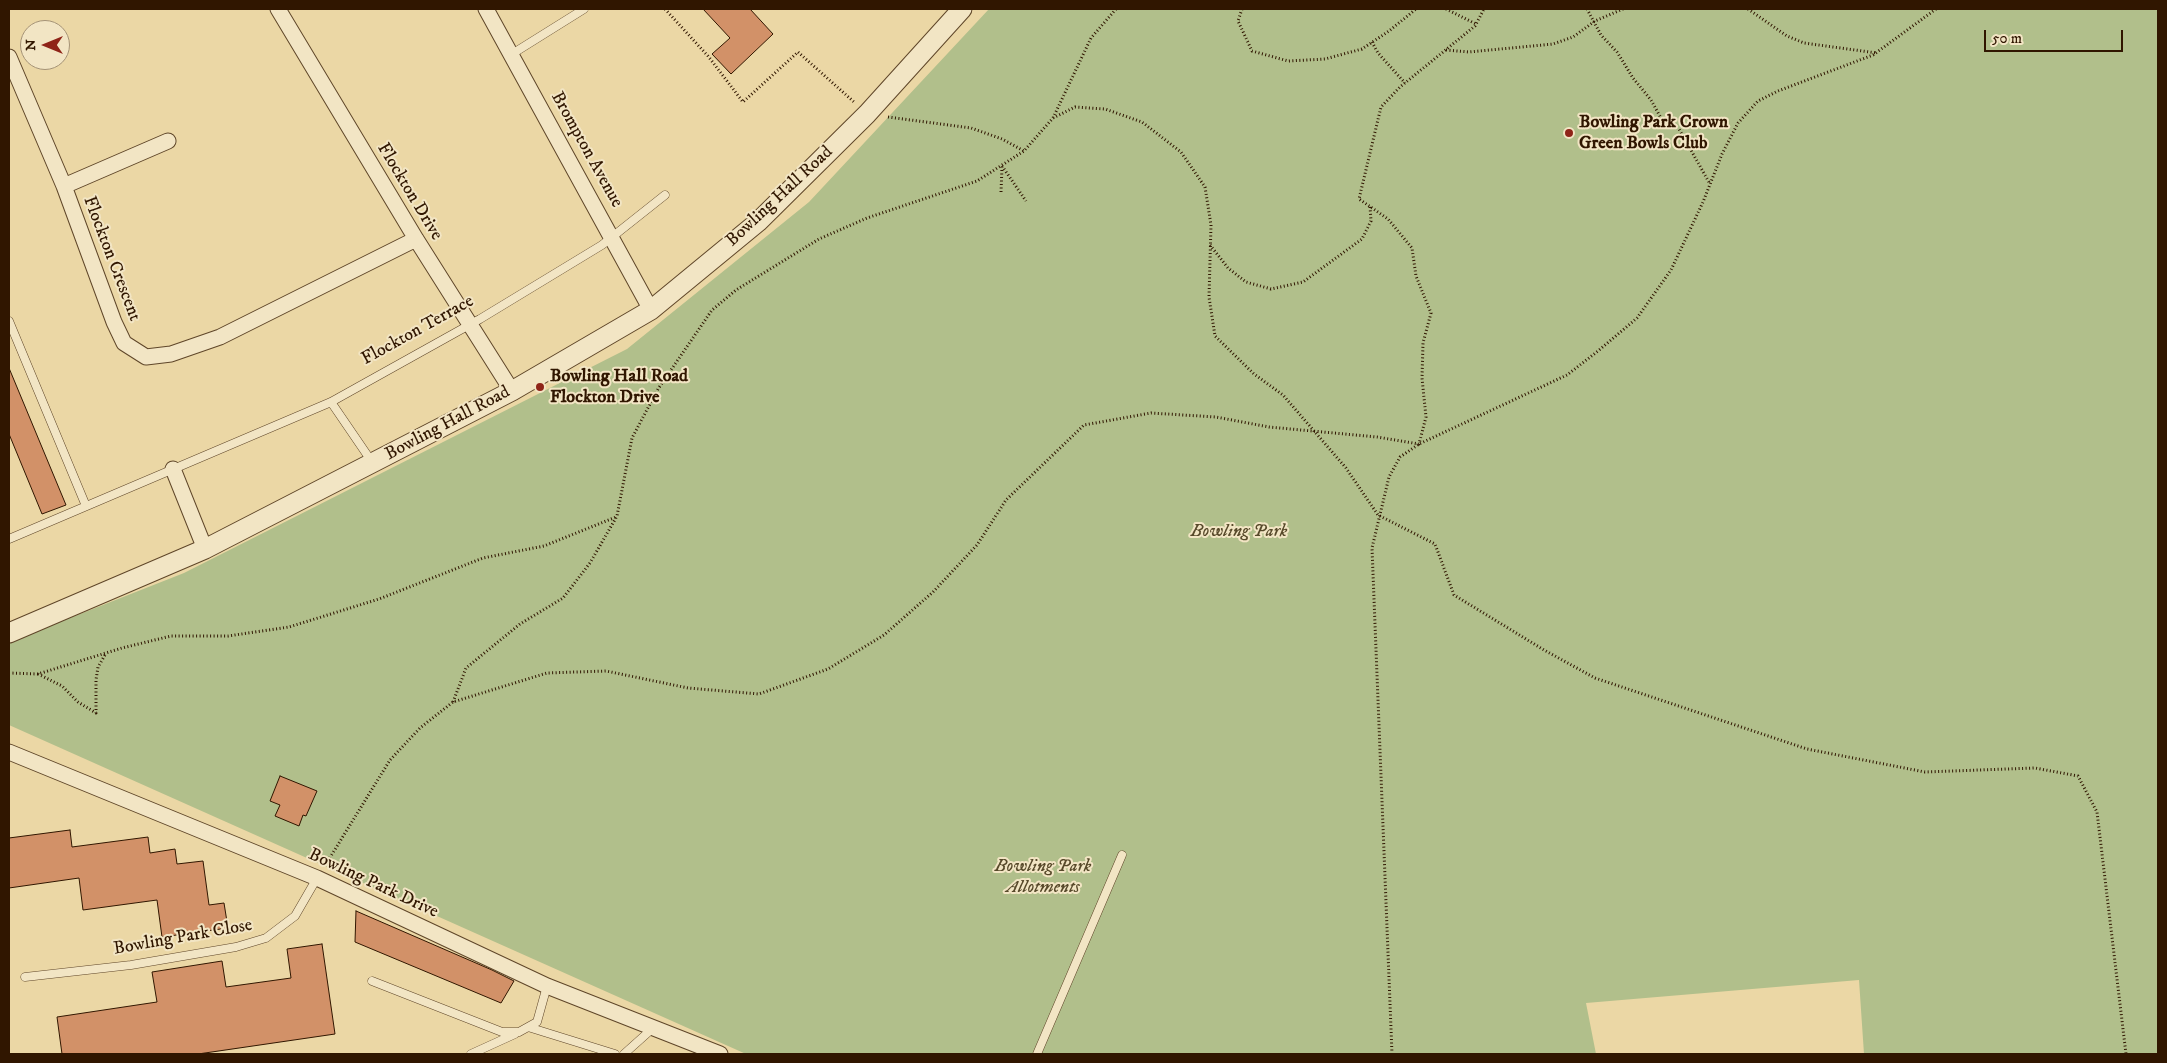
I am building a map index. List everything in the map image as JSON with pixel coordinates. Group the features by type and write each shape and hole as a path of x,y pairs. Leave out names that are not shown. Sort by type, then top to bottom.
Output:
{"street":[{"name":"Flockton Drive","path":"278,9 468,324 512,391"},
{"name":"Brompton Avenue","path":"486,9 613,237 651,310"},
{"name":"Bowling Hall Road","path":"9,633 206,549 512,391 651,310 758,222 867,114 962,9"},
{"name":"Flockton Crescent","path":"9,57 64,186 114,322 124,343 146,357 171,354 220,337 416,239"},
{"path":"64,186 168,141"},
{"path":"173,469 206,549"},
{"name":"Bowling Park Drive","path":"9,752 317,878 547,986 717,1054"}],"lane":[{"path":"512,54 584,9"},
{"name":"Flockton Terrace","path":"9,540 331,402 468,324 613,237 665,195"},
{"path":"9,321 86,506"},
{"path":"331,402 374,463"},
{"path":"1037,1054 1122,855"},
{"name":"Bowling Park Close","path":"25,977 131,965 236,947 266,938 295,916 317,878"},
{"path":"372,980 502,1032 520,1032"},
{"path":"472,1054 537,1022 547,986"},
{"path":"528,1027 615,1054"},
{"path":"624,1054 653,1028"}],"path":[{"path":"665,9 708,56 743,102 798,52 867,114 971,128 1002,139 1024,151"},
{"path":"453,702 466,668 520,624 563,598 590,563 617,516 632,438 658,389 712,310 736,290 819,239 868,218 977,181 1024,151 1053,118 1090,38 1116,9"},
{"path":"1242,9 1238,21 1252,51 1288,60 1325,59 1362,49 1416,9"},
{"path":"1446,9 1476,24"},
{"path":"1419,444 1426,417 1422,378 1423,343 1430,313 1416,276 1412,248 1388,219 1359,199 1381,106 1405,83 1476,24 1484,9"},
{"path":"1587,9 1601,35 1617,52 1633,78 1651,100 1661,118 1679,129 1710,184"},
{"path":"1446,50 1469,52 1553,44 1573,36 1595,21 1623,9"},
{"path":"1748,9 1787,36 1804,43 1877,53"},
{"path":"1392,1054 1372,548 1378,516 1389,477 1400,457 1419,444 1567,375 1636,318 1670,270 1722,154 1738,123 1758,101 1778,91 1877,53 1936,9"},
{"path":"1372,42 1378,53 1405,83"},
{"path":"1053,118 1075,106 1105,108 1142,122 1181,152 1205,187 1210,224 1209,297 1215,336 1254,374 1283,396 1346,468 1378,516 1434,544 1454,595 1544,650 1595,678 1816,751 1925,772 2035,768 2078,776 2098,812 2126,1054"},
{"path":"1001,192 1002,166"},
{"path":"1002,166 1026,201"},
{"path":"1210,244 1228,268 1246,282 1271,289 1303,282 1362,239 1371,221 1370,206"},
{"path":"317,878 390,760 420,728 453,702 547,673 606,671 688,688 759,694 828,669 884,635 933,592 977,545 1006,500 1084,425 1151,413 1216,417 1316,433 1377,437 1419,444"},
{"path":"9,673 38,674 172,636 228,636 289,626 379,599 483,558 544,546 617,516"},
{"path":"38,674 62,686 78,702 96,713 96,680 98,667 105,654"}],"green space":[{"name":"Bowling Park","path":"989,9 2158,9 2158,1054 1864,1054 1859,980 1586,1003 1596,1054 746,1054 9,725 9,642 184,573 627,349 809,202"}],"building":[{"path":"703,9 750,9 773,34 731,74 712,54 730,38"},
{"path":"9,368 66,505 42,514 9,434"},
{"path":"280,776 317,791 306,816 303,815 299,826 275,816 280,805 270,801"},
{"path":"70,830 72,847 148,837 150,853 175,849 177,864 203,861 209,905 224,903 228,928 162,937 157,900 83,910 79,878 9,888 9,838"},
{"path":"356,911 514,981 501,1003 355,942"},
{"path":"322,944 335,1034 198,1054 62,1054 57,1017 157,1002 152,972 222,961 226,987 291,978 287,949"}],"place":[{"name":"Bowling Park Crown Green Bowls Club","path":"1569,133"},
{"name":"Bowling Hall Road Flockton Drive","path":"540,387"}],"park label":[{"name":"Bowling Park Allotments","path":"1043,878"}]}
